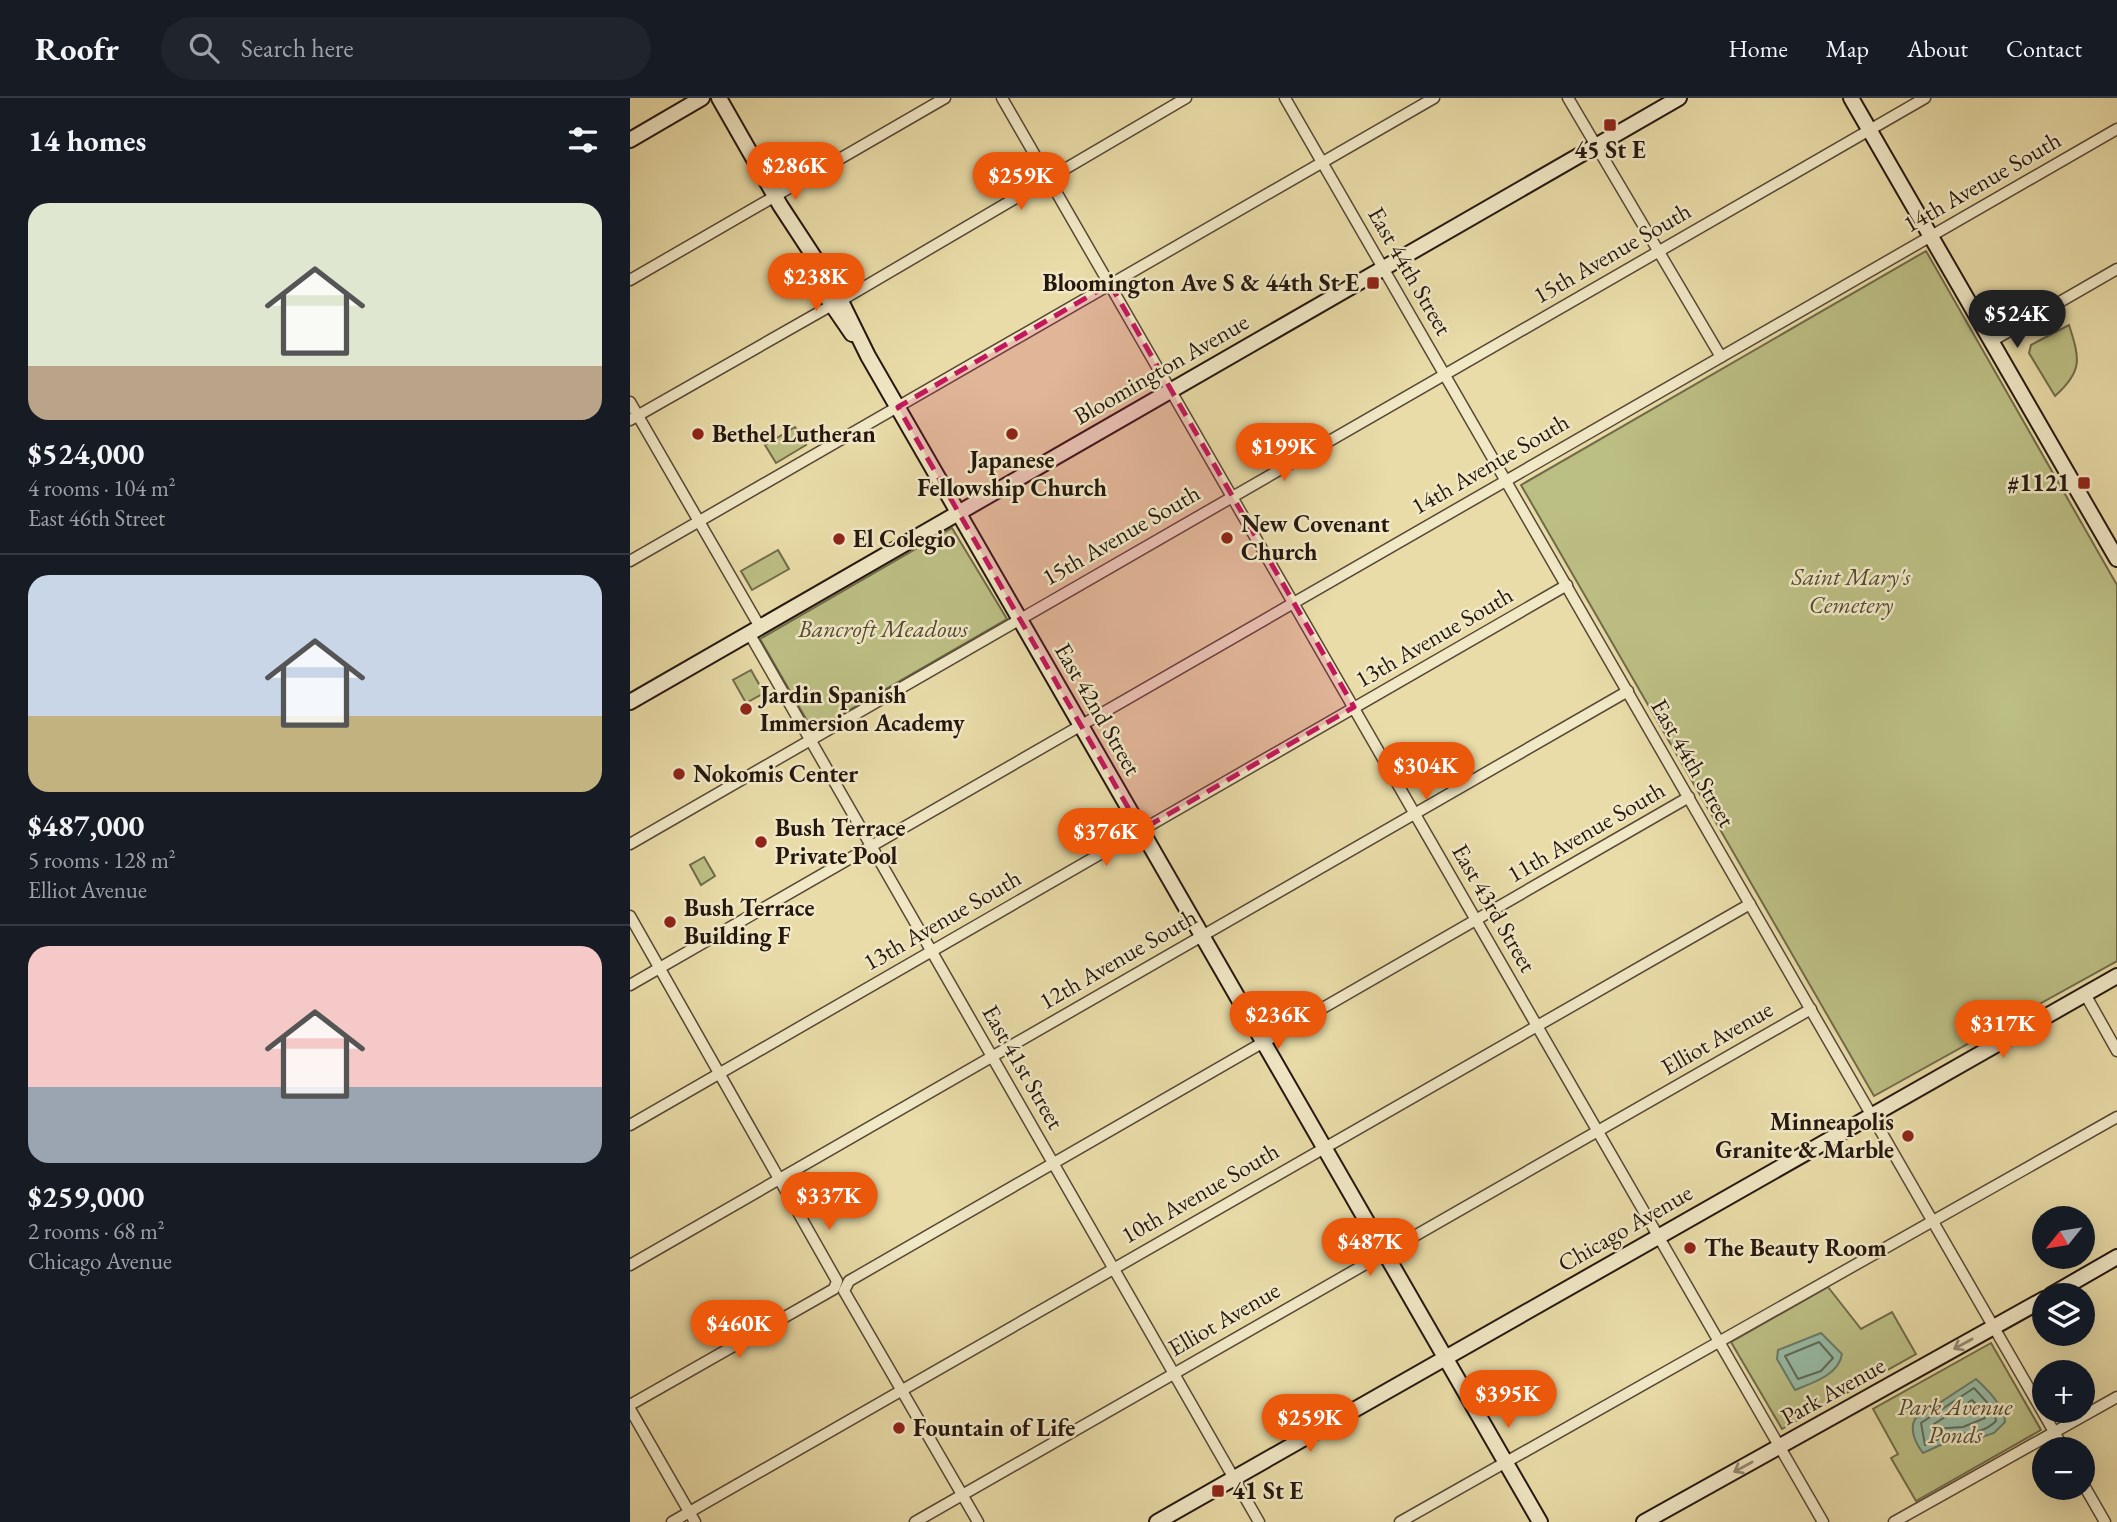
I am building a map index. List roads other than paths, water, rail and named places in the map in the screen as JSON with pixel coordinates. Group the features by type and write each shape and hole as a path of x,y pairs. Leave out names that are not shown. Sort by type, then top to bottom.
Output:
{"street":[{"path":"630,140 702,98"},
{"name":"East 42nd Street","path":"719,98 1540,1522"},
{"path":"630,281 945,98"},
{"name":"East 43rd Street","path":"1002,98 1824,1522"},
{"path":"634,419 1186,98"},
{"name":"East 44th Street","path":"1285,98 2057,1437"},
{"path":"630,561 1434,98"},
{"path":"1568,98 1721,357"},
{"name":"Bloomington Avenue","path":"630,702 1679,98"},
{"path":"1851,98 2117,559"},
{"name":"15th Avenue South","path":"630,844 1925,98"},
{"name":"14th Avenue South","path":"630,985 2117,129"},
{"path":"1992,341 2117,269"},
{"name":"East 41st Street","path":"630,402 634,419 699,521 810,739 870,846 1259,1522"},
{"name":"13th Avenue South","path":"630,1125 1567,585"},
{"name":"12th Avenue South","path":"630,1265 1628,691"},
{"name":"11th Avenue South","path":"901,1390 844,1291 849,1281 1053,1161 1689,797"},
{"name":"10th Avenue South","path":"672,1522 1323,1146 1750,904"},
{"path":"630,916 836,1276 834,1289 630,1407 695,1522"},
{"name":"Chicago Avenue","path":"1157,1522 2117,976"},
{"path":"2085,994 2117,1051"},
{"name":"Elliot Avenue","path":"915,1522 1811,1009"},
{"path":"1399,1522 2117,1117"},
{"path":"2072,1283 2117,1257"},
{"name":"Park Avenue","path":"1644,1522 2032,1306"},
{"path":"901,1390 978,1522"},
{"path":"1895,1522 2117,1397"},
{"path":"2092,1500 2105,1522"}],"water":[{"path":"1821,1333 1842,1354 1840,1361 1836,1368 1824,1377 1795,1390 1777,1359 1778,1350"},
{"path":"1976,1379 1999,1404 2005,1422 1994,1433 1967,1442 1945,1443 1923,1453 1913,1432 1915,1419"}],"place":[{"name":"45 St E","path":"1610,125"},
{"name":"Bloomington Ave S & 44th St E","path":"1373,283"},
{"name":"Bethel Lutheran","path":"698,434"},
{"name":"Japanese Fellowship Church","path":"1012,434"},
{"name":"#1121","path":"2084,483"},
{"name":"New Covenant Church","path":"1227,538"},
{"name":"El Colegio","path":"839,539"},
{"name":"Jardin Spanish Immersion Academy","path":"746,709"},
{"name":"Nokomis Center","path":"679,774"},
{"name":"Bush Terrace Private Pool","path":"761,842"},
{"name":"Bush Terrace Building F","path":"670,922"},
{"name":"Minneapolis Granite & Marble","path":"1908,1136"},
{"name":"The Beauty Room","path":"1690,1248"},
{"name":"Fountain of Life","path":"899,1428"},
{"name":"41 St E","path":"1218,1491"}],"park label":[{"name":"Saint Mary's Cemetery","path":"1851,591"},
{"name":"Bancroft Meadows","path":"883,629"},
{"name":"Park Avenue Ponds","path":"1955,1421"}]}
